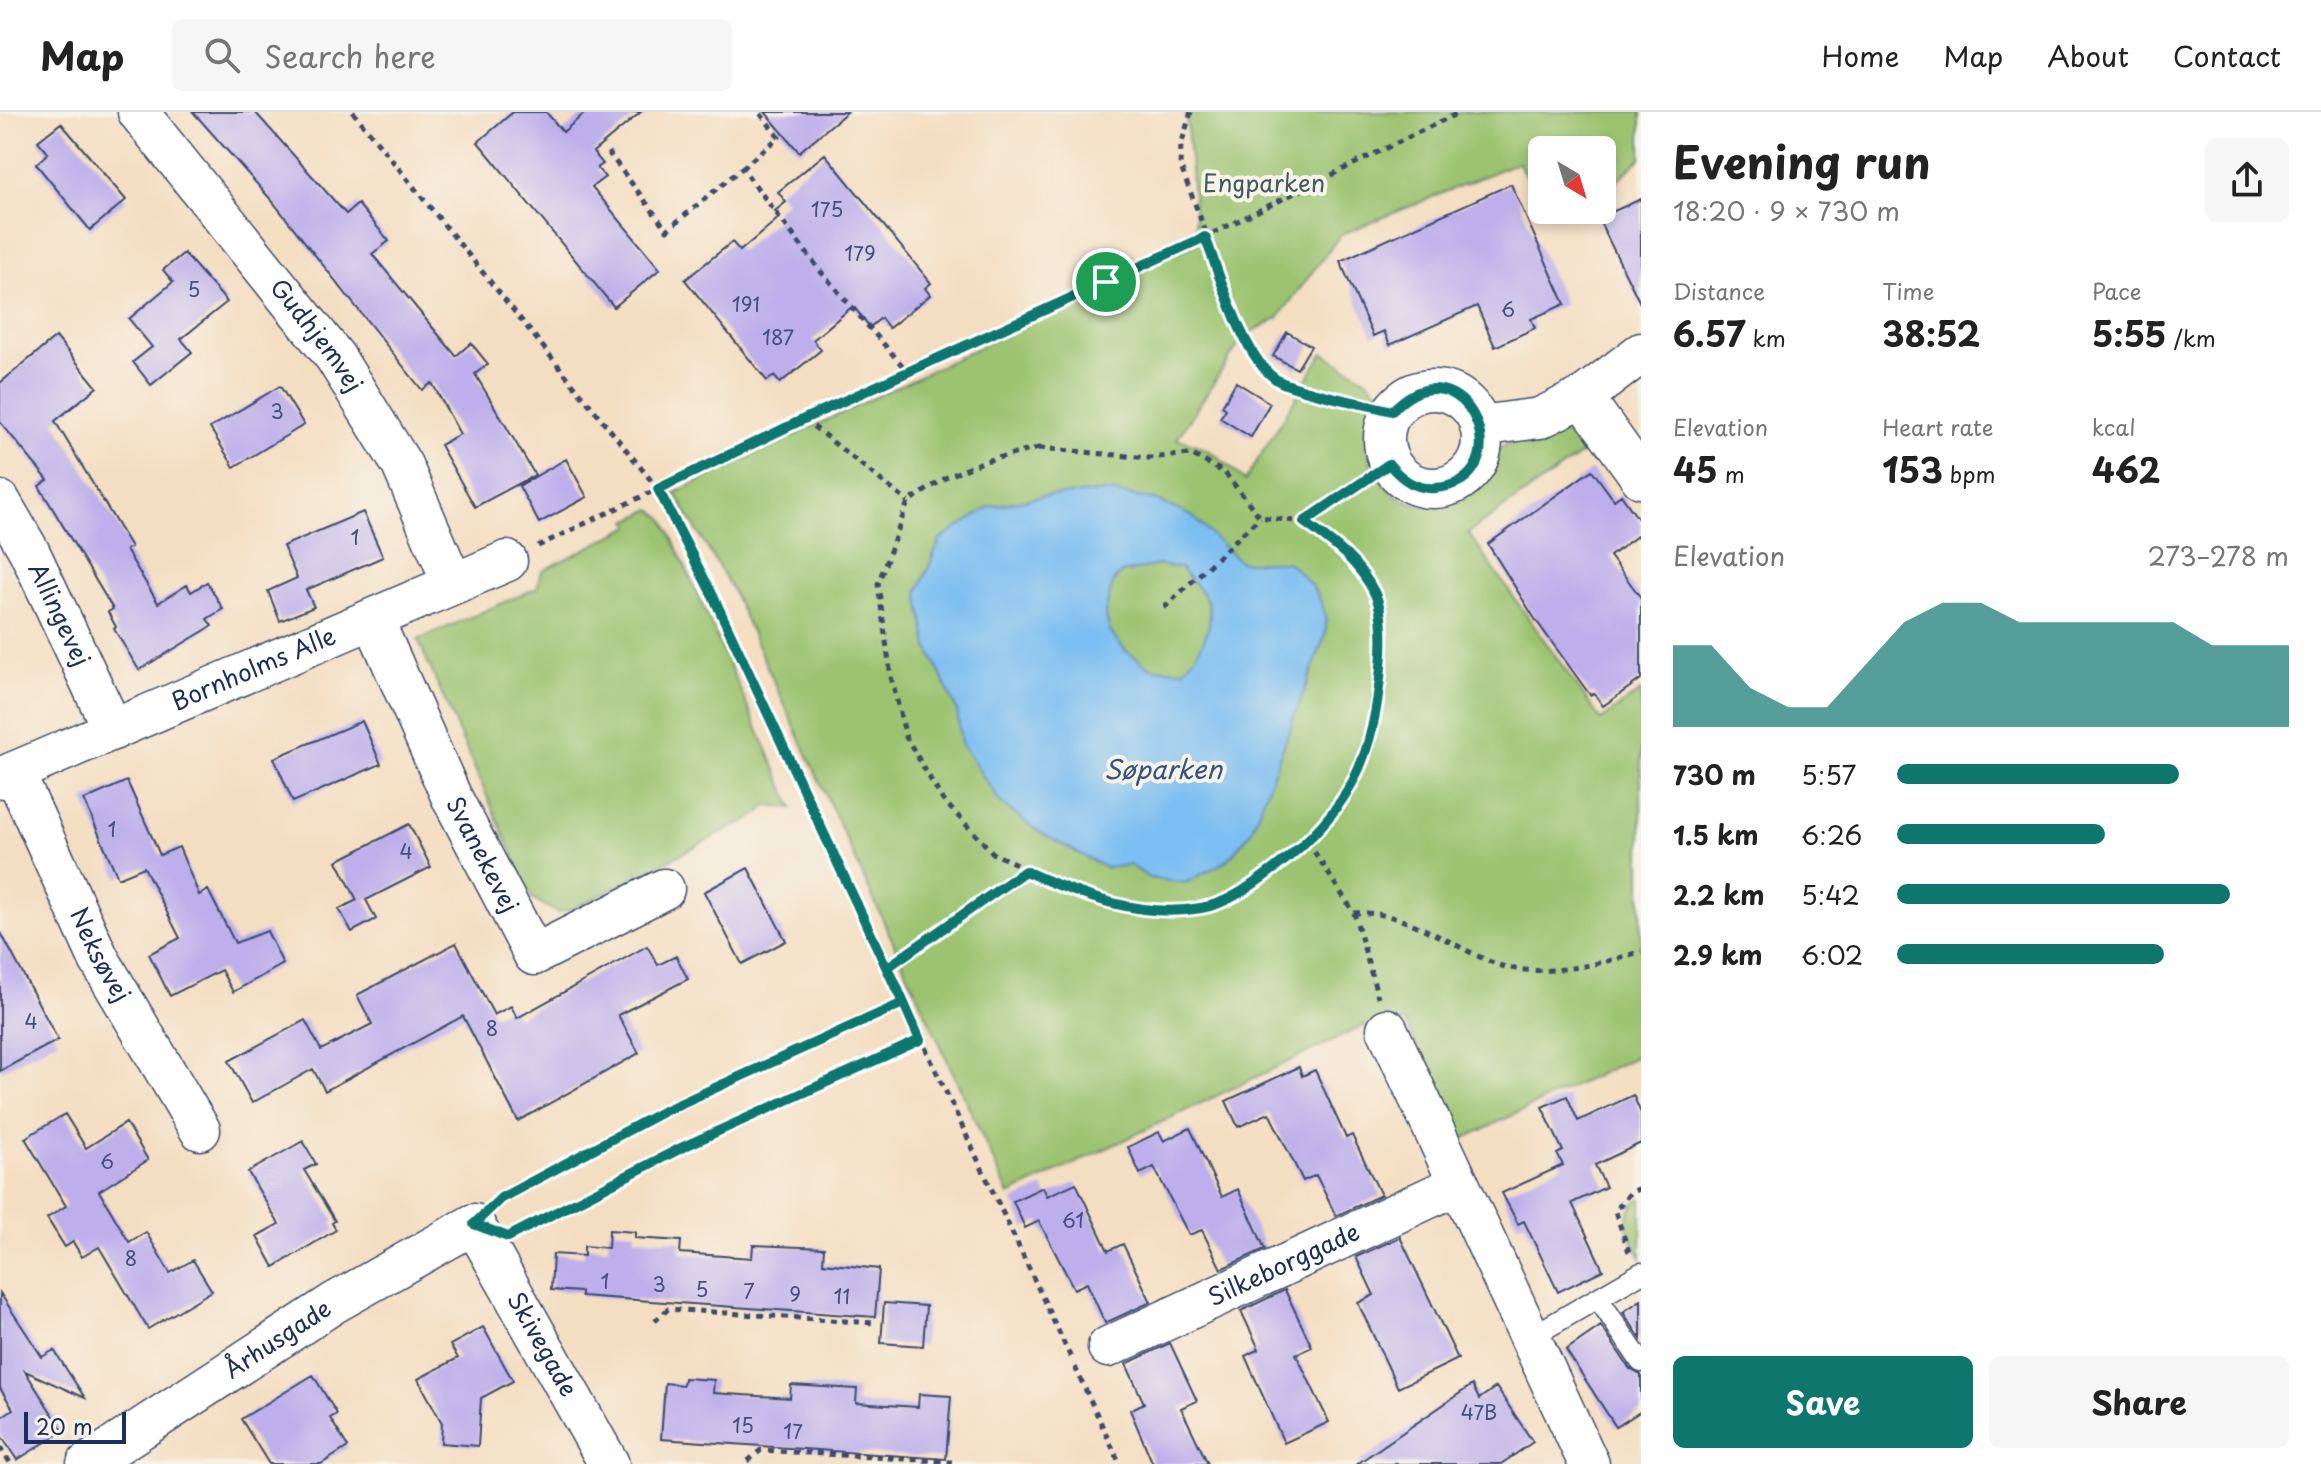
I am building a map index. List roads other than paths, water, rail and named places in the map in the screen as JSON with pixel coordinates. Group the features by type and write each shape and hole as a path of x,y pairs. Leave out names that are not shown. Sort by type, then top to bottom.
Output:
{"street":[{"name":"Gudhjemvej","path":"138,112 335,357 402,465 453,584"},
{"path":"1480,426 1540,418 1583,397 1641,353"},
{"path":"1433,390 1463,400 1480,426 1479,457 1459,482 1444,487 1420,487 1399,476 1389,464 1383,437 1392,411 1417,392 1433,390"},
{"path":"1583,397 1641,478"},
{"name":"Allingevej","path":"0,501 29,551 113,730"},
{"name":"Bornholms Alle","path":"7,775 507,561"},
{"name":"Svanekevej","path":"373,619 451,796 534,955 664,889"},
{"name":"Neksøvej","path":"7,775 99,959 200,1130"},
{"path":"1387,1029 1588,1464"},
{"name":"Silkeborggade","path":"1108,1347 1459,1184"},
{"name":"Århusgade","path":"87,1464 334,1303 474,1224"},
{"name":"Skivegade","path":"474,1224 609,1464"}],"lane":[{"path":"1529,1338 1640,1274"},
{"path":"1598,1298 1641,1362"}],"water":[{"name":"Søparken","path":"1110,492 1155,500 1192,516 1240,562 1288,562 1311,585 1321,602 1326,633 1251,832 1227,861 1185,883 1149,878 1130,865 1106,868 1037,831 1001,803 961,743 957,711 928,647 918,592 940,540 989,507 1043,496","holes":["1159,565 1180,568 1206,599 1210,618 1208,628 1195,656 1183,670 1151,668 1124,649 1111,633 1105,614 1113,582 1122,573"]}],"park label":[{"name":"Engparken","path":"1264,184"}]}
